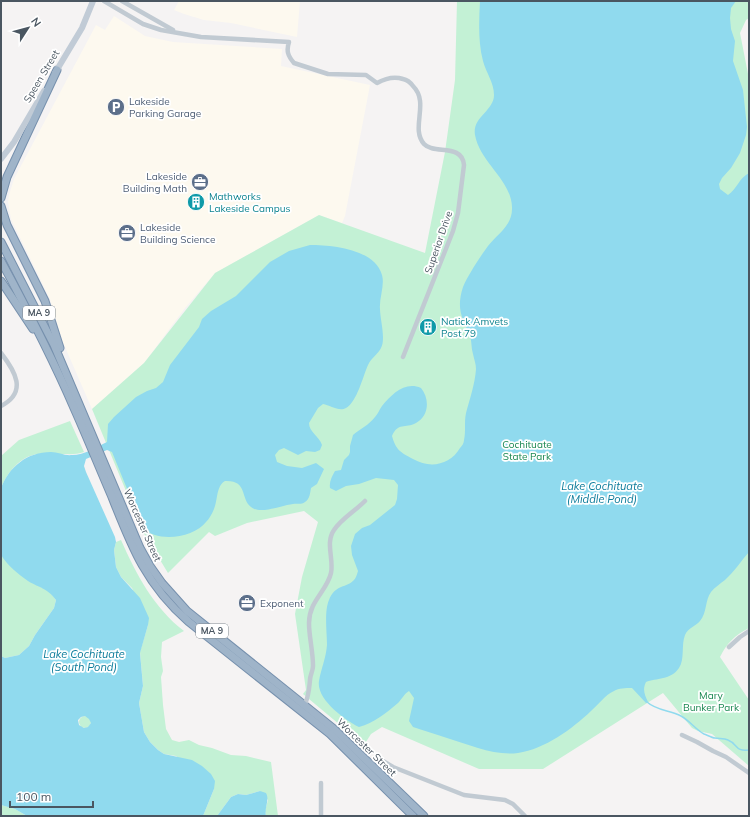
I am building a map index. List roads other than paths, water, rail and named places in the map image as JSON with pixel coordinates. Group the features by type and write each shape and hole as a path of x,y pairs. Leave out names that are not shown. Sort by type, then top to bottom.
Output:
{"highway":[{"path":"1,198 6,177 57,70"},
{"path":"1,206 7,225 44,301 73,386"},
{"name":"Worcester Street","path":"1,242 45,325 73,386 136,556 162,596 189,622 326,731 413,816"},
{"name":"Worcester Street","path":"1,261 51,357 94,445"},
{"path":"1,281 51,357"},
{"name":"Worcester Street","path":"99,458 140,548 165,588 187,611 350,742 424,816"}],"main road":[{"name":"Speen Street","path":"1,159 14,142 82,28 93,1"}],"street":[{"name":"Superior Drive","path":"104,1 147,25 161,30 201,37 289,42 287,49 290,58 294,63 328,74 366,75 377,83 390,78 398,77 407,80 416,89 420,95 421,101 419,131 424,144 427,147 454,152 462,158 464,166 458,213 454,227 404,358"},
{"name":"Superior Drive","path":"122,1 178,33"},
{"path":"1,353 13,369 17,380 17,385 11,400 1,406"},
{"path":"304,704 309,694 310,678 313,666 310,618 313,604 329,579 331,572 331,534 342,521 354,512 364,501"},
{"path":"729,648 740,637 749,631"},
{"path":"682,735 713,752 726,757 749,773"},
{"path":"378,758 393,767 464,795 506,800 513,804 525,816"},
{"path":"321,783 321,816"}],"water":[{"name":"Lake Cochituate (Middle Pond)","path":"480,1 736,1 731,8 730,18 731,29 735,41 733,61 743,90 747,127 740,153 731,168 722,178 719,184 720,189 728,195 749,173 749,552 728,577 709,595 702,618 685,635 682,660 676,672 668,677 646,682 644,690 648,702 646,703 632,688 622,688 616,690 608,695 584,718 548,743 528,751 509,754 482,749 413,727 409,721 414,698 409,691 398,703 384,714 370,723 359,727 339,714 327,702 319,688 319,681 327,645 327,605 334,591 354,580 358,571 352,555 351,546 355,534 362,528 370,525 395,505 397,499 398,485 394,480 376,478 359,484 346,486 336,491 330,488 330,481 335,471 341,470 344,460 349,455 353,435 373,420 382,406 395,393 404,387 415,386 421,388 424,392 427,402 426,412 424,416 416,423 399,427 394,432 392,436 395,445 399,450 419,462 426,464 439,464 445,462 456,454 464,442 465,416 476,369 471,338 462,318 460,307 461,295 465,282 478,261 488,246 510,220 512,209 511,199 507,190 483,154 475,135 477,123 491,105 494,95 493,86 484,65 480,46"},
{"name":"Lake Cochituate (South Pond)","path":"310,245 330,246 352,250 371,259 378,266 383,279 380,305 383,334 382,344 380,350 368,365 359,388 350,405 343,409 337,409 323,404 318,408 309,423 309,426 322,445 320,450 315,452 306,451 298,455 284,448 279,450 275,455 277,462 287,466 302,468 316,463 324,469 317,484 311,488 310,496 307,501 266,510 255,509 248,503 237,483 225,481 220,486 211,515 200,527 193,532 175,537 157,536 149,533 143,528 112,452 107,450 86,459 84,466 115,537 116,542 114,550 116,567 121,577 140,598 149,618 140,653 143,686 139,703 144,732 150,742 164,754 192,760 211,774 215,781 214,789 203,816 27,816 15,809 1,805 1,656 5,658 19,655 29,646 54,608 56,600 46,590 28,581 17,573 1,555 1,488 4,480 20,462 34,455 51,452 77,455 107,442 108,424 136,397 156,388 163,382 170,365 199,327 202,319 211,311 236,296 270,262 289,251","holes":["85,716 91,723 88,727 84,728 79,725 78,720 81,717"]},
{"path":"260,791 266,793 267,796 266,816 217,816 231,797 238,794 246,795"}],"waterway":[{"path":"647,702 659,709 681,716 704,734 714,738 728,740 741,750 749,750"}],"place":[{"name":"Lakeside Parking Garage","path":"116,107"},
{"name":"Lakeside Building Math","path":"200,182"},
{"name":"Mathworks Lakeside Campus","path":"196,202"},
{"name":"Lakeside Building Science","path":"127,233"},
{"name":"Natick Amvets Post 79","path":"428,327"},
{"name":"Exponent","path":"247,603"}],"park label":[{"name":"Cochituate State Park","path":"527,450"},
{"name":"Mary Bunker Park","path":"711,700"}]}
